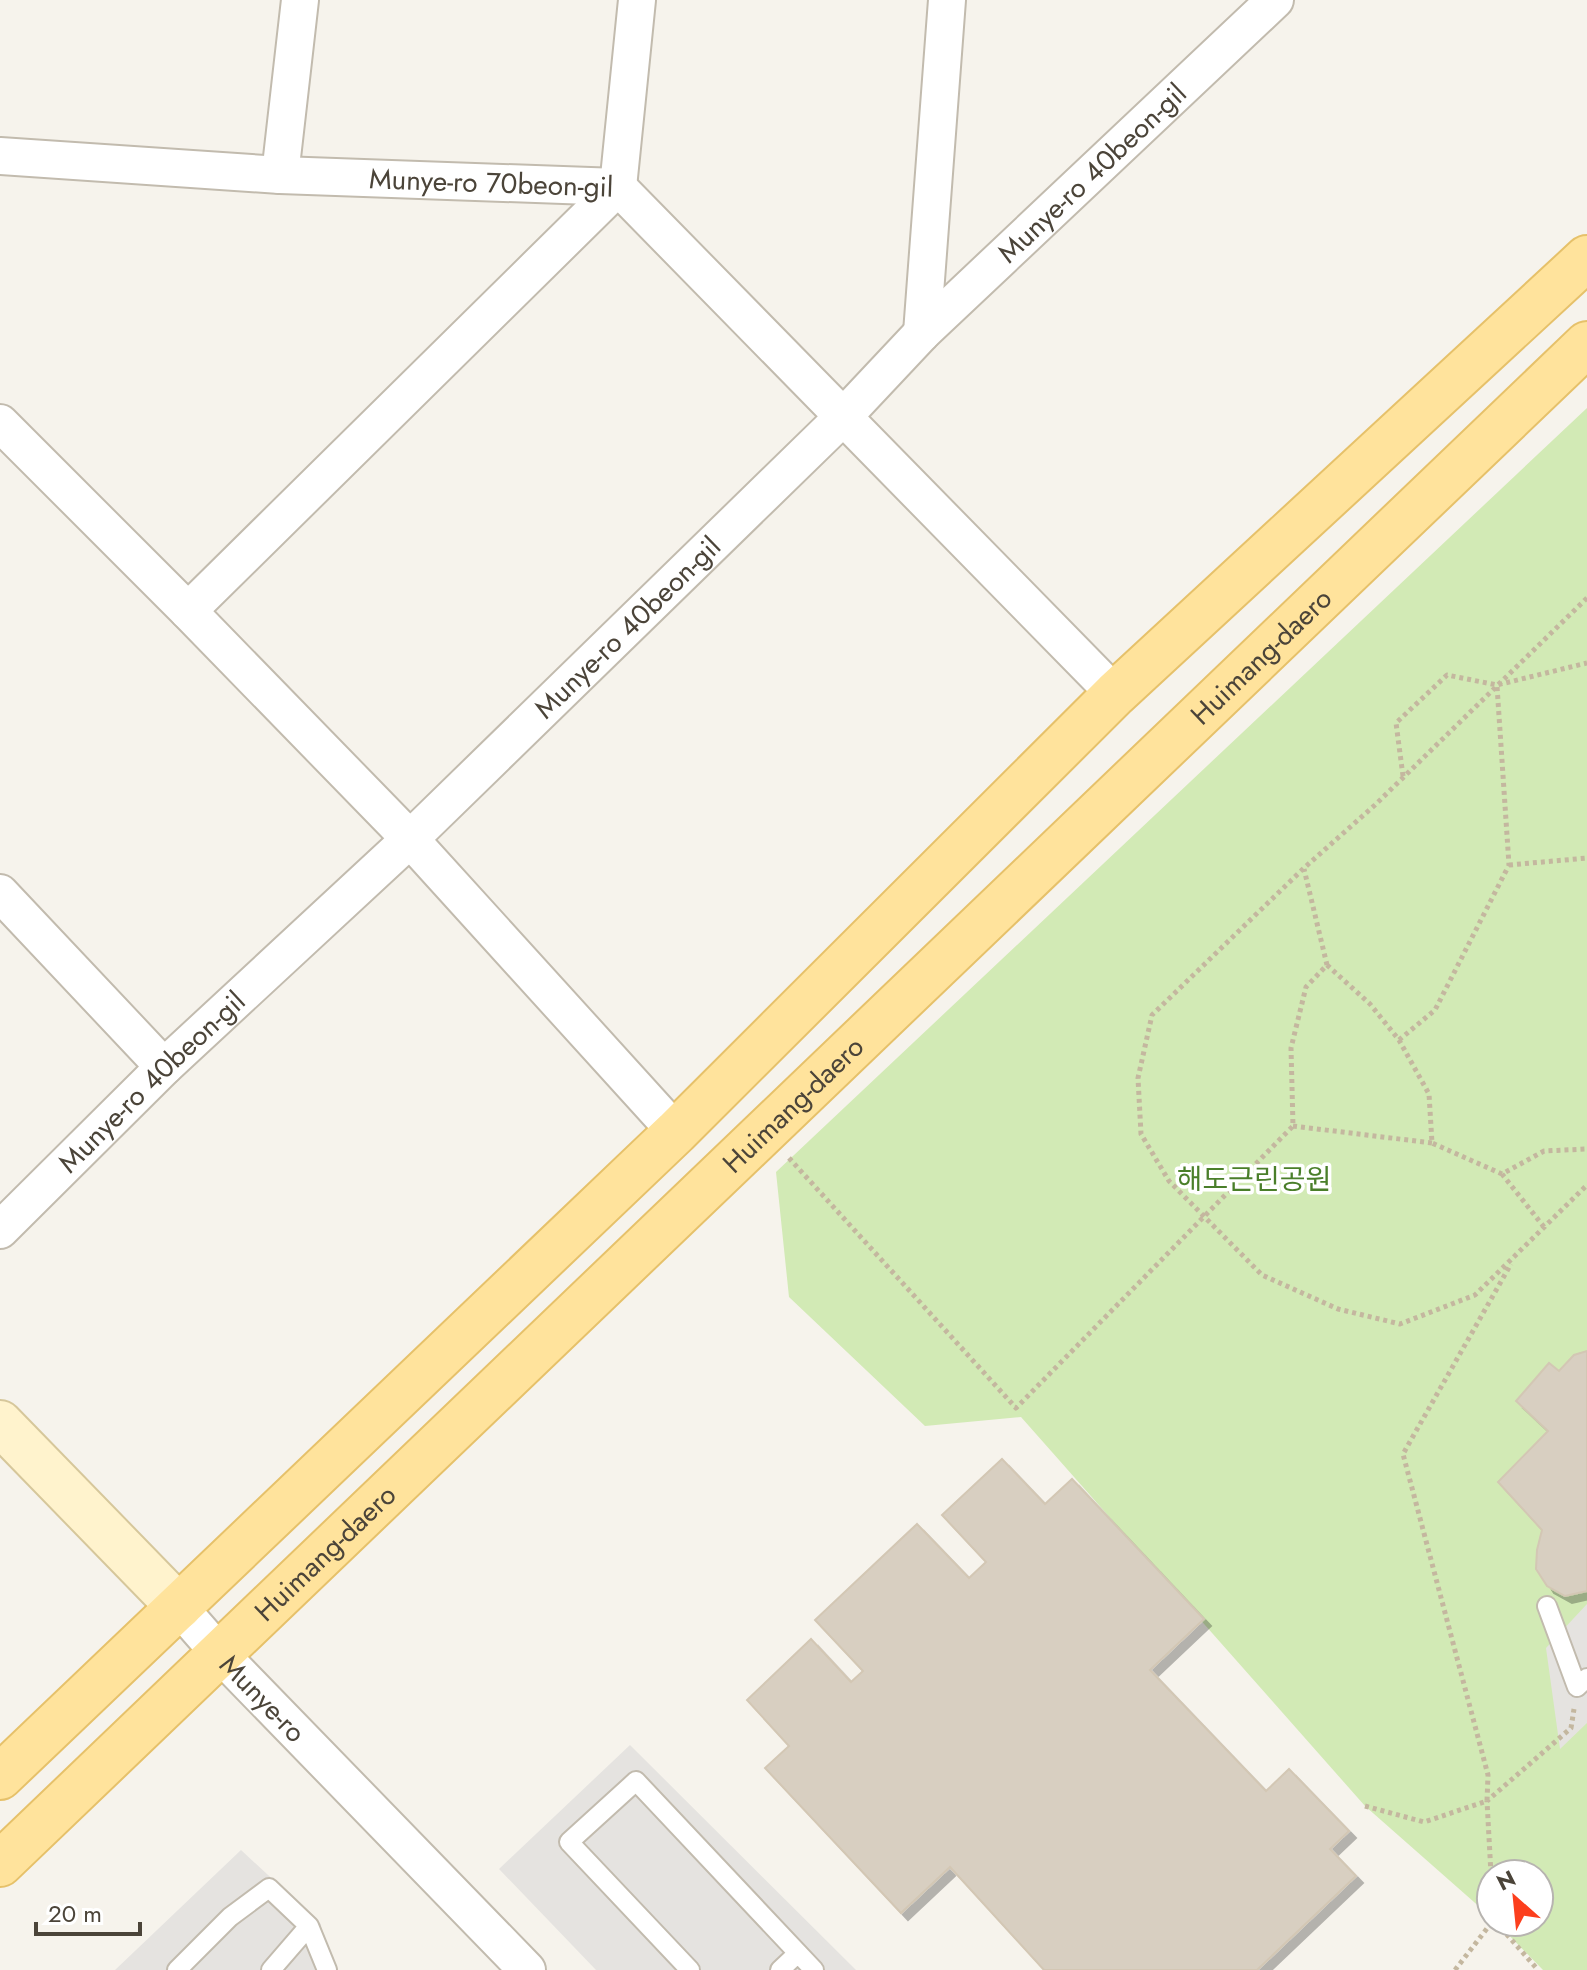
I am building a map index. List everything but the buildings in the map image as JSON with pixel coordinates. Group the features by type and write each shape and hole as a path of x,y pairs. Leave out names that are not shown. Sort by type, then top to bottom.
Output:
{"main road":[{"path":"0,1777 676,1132 1115,694 1587,258"},
{"name":"Huimang-daero","path":"0,1864 1587,344"},
{"name":"Munye-ro","path":"0,1423 179,1607"}],"street":[{"path":"280,175 300,0"},
{"path":"637,0 618,187 1115,694"},
{"path":"922,333 947,0"},
{"name":"Munye-ro 40beon-gil","path":"0,1230 164,1067 410,839 844,416 922,333 1275,0"},
{"name":"Munye-ro 70beon-gil","path":"0,156 280,175 618,187"},
{"name":"Munye-ro 70beon-gil","path":"188,611 618,187"},
{"path":"0,423 410,839 676,1132"},
{"path":"0,893 164,1067"},
{"name":"Munye-ro","path":"179,1607 220,1654 527,1970"}],"lane":[{"path":"1547,1606 1582,1682"},
{"path":"690,1970 569,1842 636,1781 814,1970"},
{"path":"177,1970 230,1917 269,1888 309,1926 327,1970"},
{"path":"271,1970 309,1926"},
{"path":"780,1970 797,1954"}],"path":[{"path":"1587,598 1152,1015 1138,1078 1141,1134 1169,1181 1262,1275 1338,1309 1400,1324 1475,1295 1587,1185"},
{"path":"1403,777 1396,723 1447,675 1497,685 1587,663"},
{"path":"1399,1040 1435,1010 1509,865 1497,685"},
{"path":"1509,865 1587,858"},
{"path":"1304,868 1327,965 1370,1004 1399,1040 1429,1094 1432,1143"},
{"path":"765,1131 1016,1408 1293,1126 1291,1048 1306,987 1327,965"},
{"path":"1293,1126 1432,1143 1502,1174 1544,1227"},
{"path":"1502,1174 1544,1151 1587,1149"},
{"path":"1490,1858 1488,1775 1403,1454 1515,1256"},
{"path":"1365,1806 1424,1822 1487,1801 1571,1728 1582,1682"},
{"path":"1455,1970 1481,1938"},
{"path":"1509,1938 1538,1970"}],"green space":[{"name":"해도근린공원","path":"1587,408 1587,1970 1543,1970 1512,1938 1555,1938 1555,1858 1475,1858 1475,1903 1365,1806 1021,1417 925,1426 789,1297 776,1172"}],"shaded area":[{"path":"1587,1604 1587,1723 1560,1749 1546,1648"},
{"path":"630,1745 856,1970 596,1970 499,1869"},
{"path":"241,1850 321,1924 323,1970 115,1970"}]}
